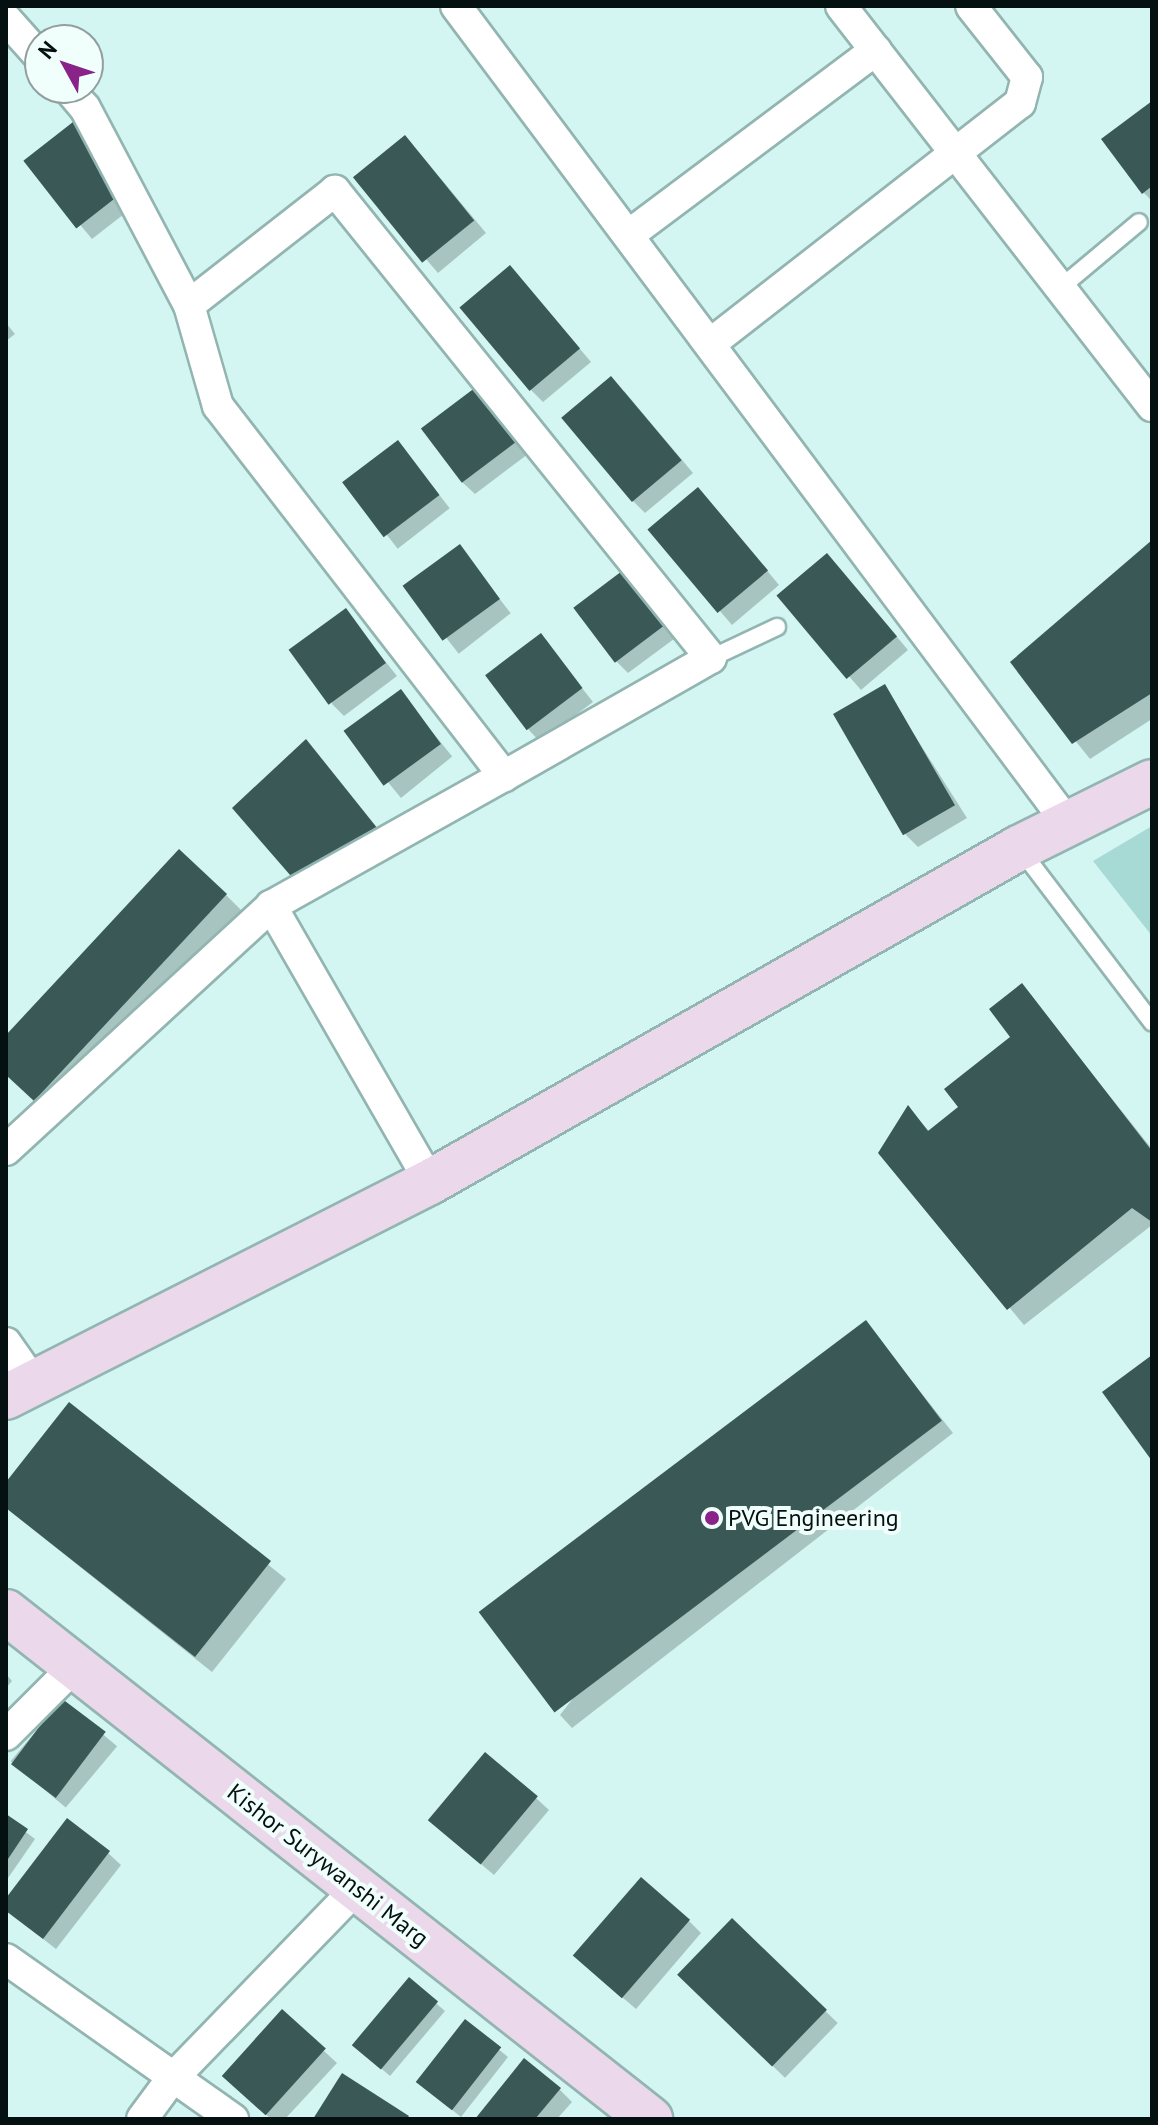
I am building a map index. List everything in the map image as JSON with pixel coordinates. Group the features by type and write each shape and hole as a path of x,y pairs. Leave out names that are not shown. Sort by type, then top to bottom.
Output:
{"street":[{"path":"456,6 630,234 1069,825"},
{"path":"841,6 1152,406"},
{"path":"710,344 958,153 1028,89 1027,77 971,6"},
{"path":"6,19 24,39"},
{"path":"630,234 876,50"},
{"path":"82,104 189,305 218,406 504,776"},
{"path":"6,1150 271,906 711,658 335,191 189,305"},
{"path":"6,1343 20,1390 430,1182 1019,848 1152,782"},
{"path":"271,906 430,1182"},
{"name":"Kishor Surywanshi Marg","path":"6,1612 650,2119"},
{"path":"6,1735 75,1666"},
{"path":"142,2119 170,2081 357,1888"},
{"path":"6,1959 170,2081 233,2119"}],"lane":[{"path":"1059,289 1139,222"},
{"path":"711,658 777,627"},
{"path":"1019,848 1152,1022"}],"shaded area":[{"path":"1152,826 1152,936 1093,861"}],"building":[{"path":"1152,101 1152,186 1142,194 1101,139"},
{"path":"73,122 126,190 76,229 23,161"},
{"path":"405,135 474,220 422,263 353,177"},
{"path":"510,265 580,348 530,391 459,307"},
{"path":"611,376 682,460 632,502 561,418"},
{"path":"476,387 517,441 462,483 421,429"},
{"path":"398,440 440,495 384,537 342,482"},
{"path":"698,487 768,570 718,613 647,529"},
{"path":"1152,540 1152,693 1072,744 1010,662"},
{"path":"460,544 500,599 443,641 403,586"},
{"path":"827,553 897,636 847,679 776,595"},
{"path":"630,565 672,620 615,663 573,608"},
{"path":"346,608 386,663 329,705 289,650"},
{"path":"541,633 583,688 527,730 485,675"},
{"path":"885,684 955,805 903,835 833,714"},
{"path":"401,689 441,744 384,786 344,731"},
{"path":"306,739 386,839 297,883 232,808"},
{"path":"179,849 227,894 34,1101 6,1075 6,1035"},
{"path":"1022,983 1152,1151 1152,1222 1132,1208 1007,1310 878,1153 908,1105 928,1131 958,1107 944,1089 1010,1037 989,1009"},
{"name":"PVG Engineering","path":"866,1320 942,1421 554,1713 479,1612"},
{"path":"1152,1355 1152,1461 1102,1392"},
{"path":"69,1402 271,1561 195,1657 6,1508 6,1482"},
{"path":"61,1698 106,1732 56,1798 11,1764"},
{"path":"485,1752 538,1796 481,1865 428,1820"},
{"path":"6,1814 28,1829 6,1862"},
{"path":"67,1818 110,1851 43,1939 6,1911 6,1898"},
{"path":"641,1877 690,1920 622,1998 573,1955"},
{"path":"732,1918 827,2010 772,2067 677,1975"},
{"path":"409,1977 438,2001 381,2070 352,2045"},
{"path":"282,2009 326,2048 266,2115 222,2076"},
{"path":"465,2019 501,2047 452,2110 416,2082"},
{"path":"524,2058 561,2088 535,2119 475,2119"},
{"path":"342,2073 409,2116 407,2119 313,2119"}],"place":[{"name":"PVG Engineering","path":"712,1518"}]}
